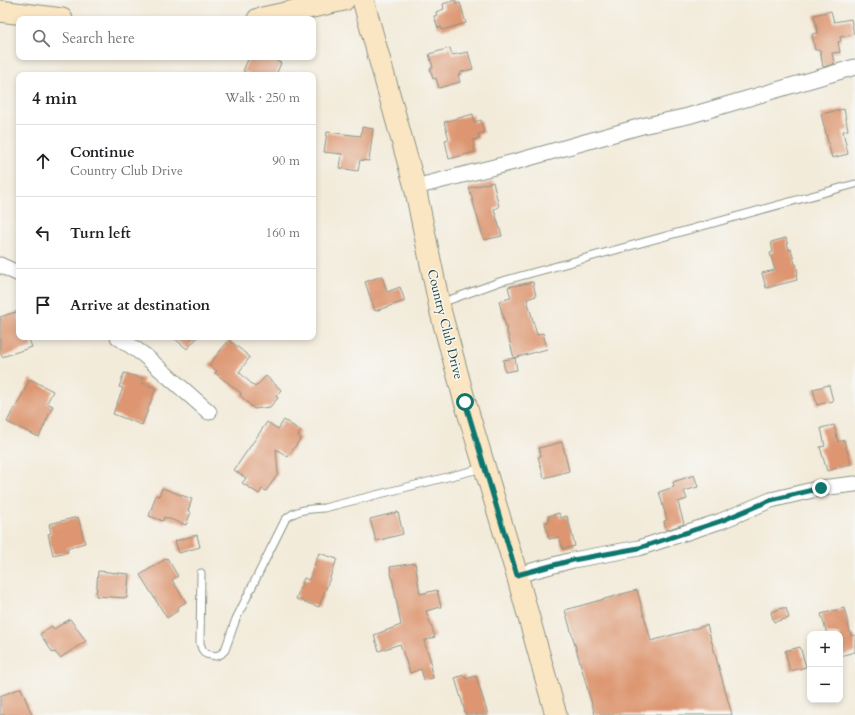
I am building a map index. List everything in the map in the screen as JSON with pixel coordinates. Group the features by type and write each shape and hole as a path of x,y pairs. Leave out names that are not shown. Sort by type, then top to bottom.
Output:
{"street":[{"path":"269,16 319,3 344,0"},
{"name":"Country Club Drive","path":"363,0 415,187 439,303 465,402 517,575 556,715"},
{"path":"0,11 39,16"},
{"path":"415,187 518,161 642,126 688,116 855,67"},
{"path":"0,265 16,273"},
{"path":"122,340 144,355 209,412"},
{"path":"517,575 573,560 639,548 721,521 771,500 821,488 855,484"}],"lane":[{"path":"439,303 499,282 855,184"},
{"path":"201,573 200,643 206,654 216,656 225,650 236,619 285,520 288,517 300,511 324,508 485,468"}],"building":[{"path":"455,0 457,4 460,3 466,23 442,30 441,27 438,28 434,16 437,15 436,12 444,9 443,4"},
{"path":"831,11 834,22 851,19 854,34 840,37 841,41 838,42 840,52 832,53 834,64 823,67 820,50 815,50 812,34 818,33 814,15"},
{"path":"450,48 452,55 468,52 473,69 461,72 461,74 458,75 460,82 439,88 436,78 433,79 430,68 433,68 429,54"},
{"path":"248,60 275,60 281,63 277,72 243,71"},
{"path":"844,109 848,130 843,131 848,154 832,158 821,114"},
{"path":"473,114 474,122 481,120 484,133 478,134 479,139 473,140 475,152 449,159 445,140 449,139 444,122"},
{"path":"362,127 373,129 369,161 360,160 358,171 340,168 342,154 324,152 327,132 361,136"},
{"path":"493,182 499,207 494,209 502,236 484,240 469,188"},
{"path":"786,238 789,250 791,249 796,264 798,274 796,275 797,280 766,288 762,273 775,270 770,253 773,252 771,242"},
{"path":"382,276 387,292 400,287 405,301 375,311 365,282"},
{"path":"533,282 536,296 527,299 537,335 543,333 547,349 514,358 499,301 511,298 508,287"},
{"path":"16,312 16,340 29,340 32,347 2,357 0,351 0,317"},
{"path":"176,340 195,340 187,349"},
{"path":"229,340 250,357 239,372 255,387 266,376 281,390 276,396 278,398 270,407 254,409 240,395 241,393 215,373 217,371 209,365"},
{"path":"515,358 517,370 505,372 503,360"},
{"path":"124,373 144,379 142,383 156,388 142,425 113,414 123,388 119,387"},
{"path":"30,379 53,391 47,403 53,406 39,437 7,422"},
{"path":"829,385 833,401 817,405 813,389"},
{"path":"284,420 301,431 298,436 301,438 288,457 276,449 278,474 266,491 262,489 259,494 242,483 246,478 234,470 267,422 278,429"},
{"path":"834,425 838,442 844,440 851,464 827,471 820,447 825,446 821,428"},
{"path":"562,442 569,471 544,478 538,457 541,456 539,448"},
{"path":"694,475 698,487 684,491 687,499 678,502 684,524 666,530 664,521 667,520 659,492 674,487 673,482"},
{"path":"162,488 192,499 188,511 191,512 186,525 164,517 163,521 149,516 156,495 159,496"},
{"path":"398,512 403,534 376,541 370,519"},
{"path":"559,513 560,518 567,516 575,546 563,549 559,537 549,539 545,523 549,521 548,516"},
{"path":"78,517 85,543 67,548 68,552 53,555 48,534 51,533 49,524"},
{"path":"197,535 200,547 179,553 175,541"},
{"path":"319,553 337,559 319,607 296,599 304,578 309,580"},
{"path":"167,558 178,576 172,580 186,602 178,607 179,610 167,618 140,575"},
{"path":"415,563 420,594 437,590 441,607 426,611 435,637 424,641 432,665 430,666 433,678 424,680 421,669 410,673 400,644 379,651 374,635 401,625 390,567"},
{"path":"98,571 129,574 127,598 96,596"},
{"path":"637,590 651,641 707,625 732,715 595,715 565,610"},
{"path":"786,608 789,618 774,622 771,612"},
{"path":"844,608 851,636 855,635 855,652 843,655 843,631 826,631 821,614"},
{"path":"70,619 86,641 60,658 55,652 53,653 40,634 52,626 54,629"},
{"path":"800,647 806,667 790,671 785,651"},
{"path":"464,675 466,679 476,676 488,715 466,715 455,678"},
{"path":"21,688 32,715 0,715 0,696"}],"route":[{"path":"465,402 517,575 573,560 639,548 721,521 771,500 821,488"}]}
